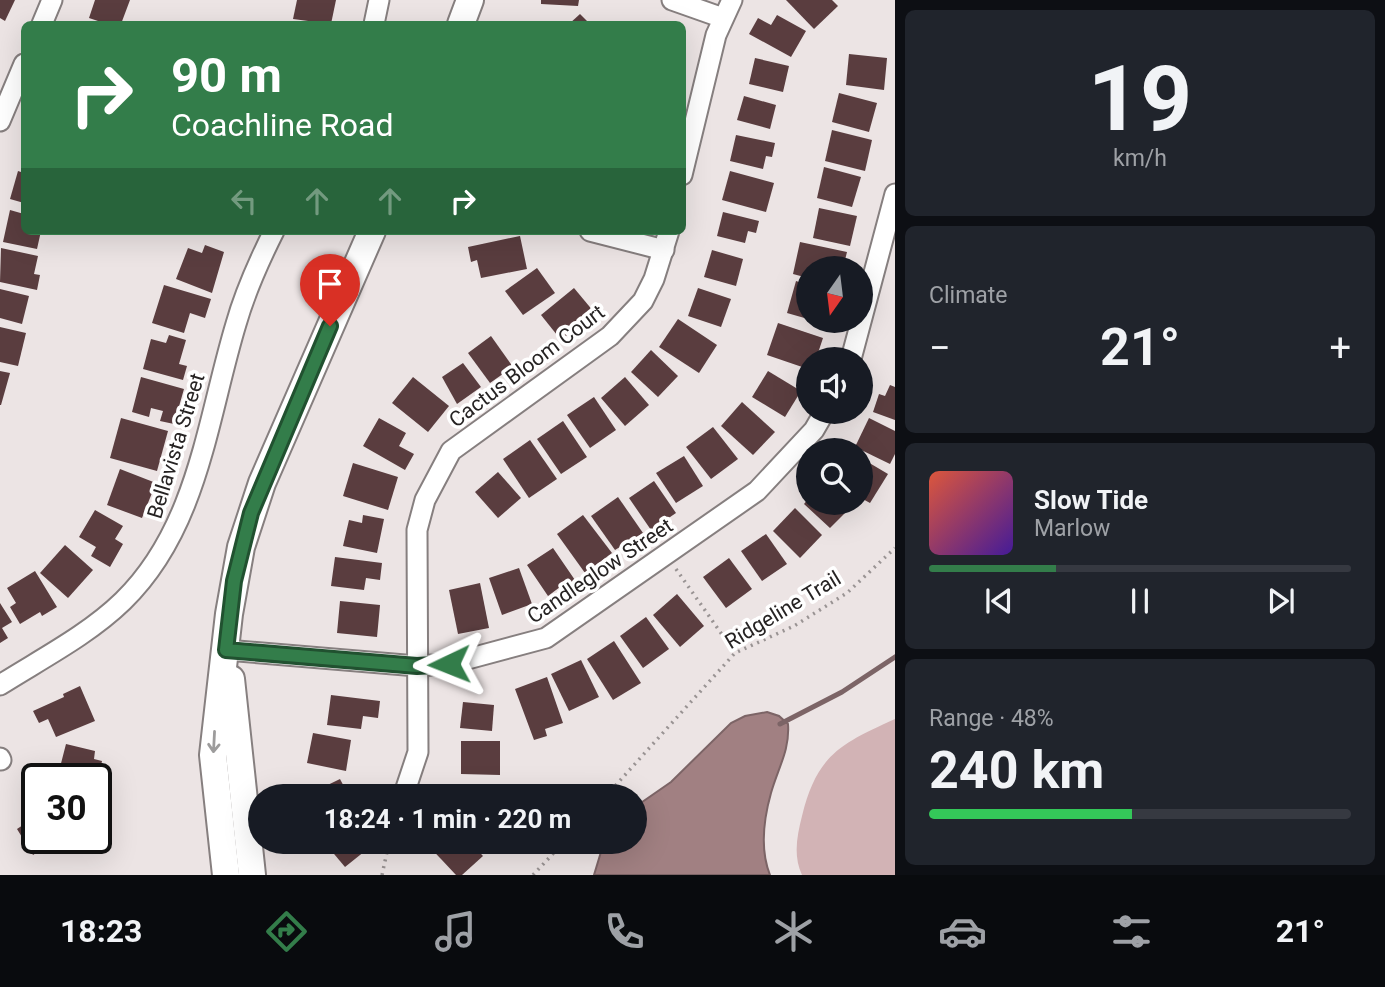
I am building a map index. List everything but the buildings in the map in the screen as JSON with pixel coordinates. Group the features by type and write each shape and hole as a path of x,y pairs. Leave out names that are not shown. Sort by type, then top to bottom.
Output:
{"main road":[{"path":"462,21 470,0"},
{"path":"226,875 213,755 234,581 255,503 370,235"},
{"path":"226,650 234,693 252,875"}],"street":[{"path":"43,21 52,0"},
{"path":"375,21 379,0"},
{"path":"672,0 723,18"},
{"path":"686,160 723,18 732,0"},
{"path":"0,121 21,71"},
{"path":"856,347 895,194"},
{"name":"Bellavista Street","path":"0,685 101,620 124,600 171,539 194,479 236,322 272,235"},
{"path":"620,235 666,241"},
{"name":"Cactus Bloom Court","path":"407,784 418,752 417,530 425,500 451,451 610,336 643,301 666,241"},
{"name":"Candleglow Street","path":"226,650 417,666 449,664 546,638 757,491 817,424"}],"path":[{"name":"Ridgeline Trail","path":"617,784 735,653 794,626 847,593 895,548"},
{"path":"666,556 735,653"},
{"path":"382,875 387,854"},
{"path":"533,875 553,854"}],"shaded area":[{"path":"767,712 779,716 788,724 785,751 766,813 764,845 770,875 594,875 600,854 647,854 647,799 671,782 731,723 745,716"},
{"path":"895,719 895,875 802,875 797,838 815,779 824,765 845,745"}],"waterway":[{"path":"780,724 842,692 895,657"}],"route":[{"path":"330,326 251,513 234,581 226,650 417,666 449,664"}]}
